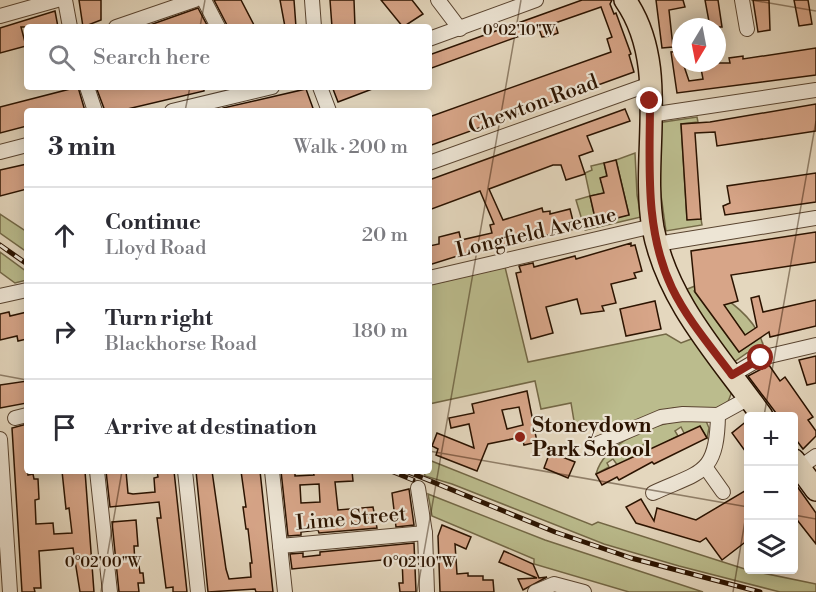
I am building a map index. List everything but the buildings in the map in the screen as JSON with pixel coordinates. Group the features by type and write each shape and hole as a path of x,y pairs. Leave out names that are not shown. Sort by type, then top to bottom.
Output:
{"main road":[{"path":"625,0 640,27 649,64 649,185 655,235 672,289 695,325 759,412"},
{"path":"803,461 816,490"}],"street":[{"path":"0,16 57,0"},
{"path":"65,0 69,24"},
{"path":"125,24 195,0"},
{"path":"204,0 216,24"},
{"path":"312,0 314,24"},
{"path":"438,0 460,28"},
{"path":"432,38 536,0"},
{"path":"742,0 747,29"},
{"name":"Chewton Road","path":"432,162 650,84"},
{"path":"88,90 94,108"},
{"path":"204,107 247,90"},
{"path":"321,90 328,108"},
{"path":"650,115 816,90"},
{"path":"0,152 24,147"},
{"name":"Longfield Avenue","path":"432,277 655,235 816,218"},
{"path":"0,296 24,291"},
{"path":"732,375 761,358 816,345"},
{"path":"597,444 661,417 683,414 718,415 749,398"},
{"path":"652,493 706,468 713,455 718,415"},
{"path":"0,440 4,534 10,592"},
{"path":"706,468 723,492"},
{"path":"97,474 110,592"},
{"path":"185,474 198,592"},
{"path":"273,474 285,592"},
{"path":"418,488 425,533 427,592"},
{"name":"Lime Street","path":"280,546 425,533"},
{"path":"535,592 554,584 584,592"}],"green space":[{"path":"697,117 698,122 681,124 687,219 701,219 702,225 666,231 660,188 657,123"},
{"path":"635,153 637,195 641,217 585,230 576,200 590,196 595,218 608,215 608,206 614,204 617,217 629,215 616,160"},
{"path":"604,163 607,176 601,178 601,182 608,180 613,200 608,201 603,193 590,196 585,173 592,170 591,166"},
{"path":"0,214 24,230 24,250 0,233"},
{"path":"0,252 24,270 24,281 15,283 0,272"},
{"path":"505,267 528,362 666,334 681,343 694,338 730,387 731,394 728,402 715,409 674,408 618,426 603,421 575,427 571,403 541,409 535,381 432,403 432,284"},
{"path":"695,286 697,289 694,291 739,352 760,338 745,335 713,291 744,314 756,330 761,339 764,348 747,353 734,362 697,312 685,290"},
{"path":"683,420 706,421 709,428 707,438 700,427 685,435 681,427 675,431 678,436 651,450 647,443 641,446 643,452 618,466 613,459 607,463 609,467 596,474 601,462 609,452 632,436"},
{"path":"432,461 592,525 598,522 744,569 744,574 767,574 816,584 816,592 780,592 604,544 452,484 425,476 425,474 432,474"},
{"path":"428,494 545,540 703,592 629,592 534,564 534,559 432,516"}],"railway":[{"path":"0,245 24,262"},
{"path":"398,474 413,480"},
{"path":"413,474 555,532 631,558 760,592"}],"place":[{"name":"Stoneydown Park School","path":"520,437"}],"route":[{"path":"650,101 649,185 653,226 672,289 703,337 732,375 761,358"}]}
